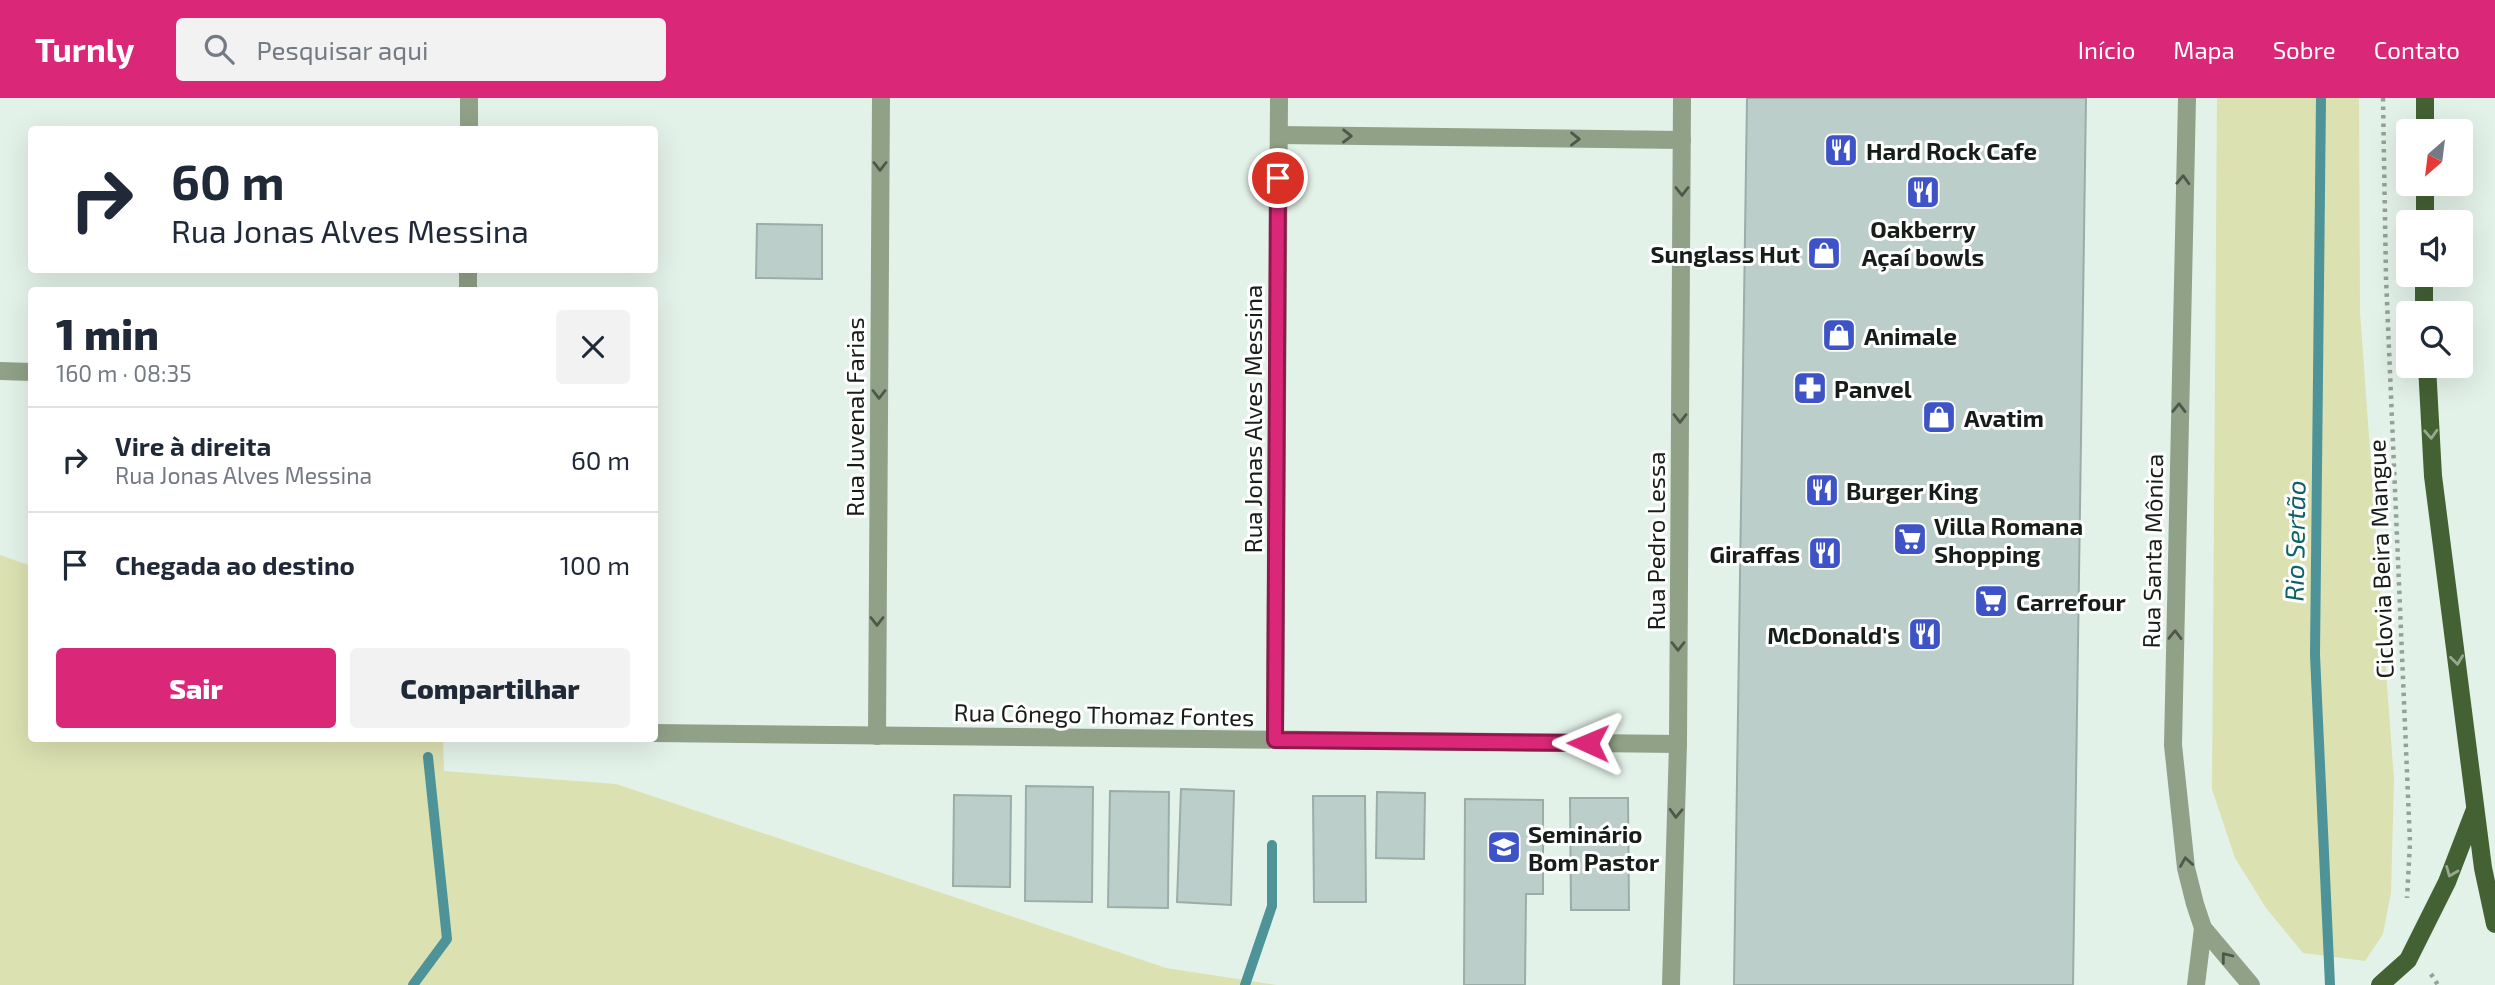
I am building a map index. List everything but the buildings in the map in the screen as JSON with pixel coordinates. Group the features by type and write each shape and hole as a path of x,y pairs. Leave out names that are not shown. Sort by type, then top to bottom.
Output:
{"main road":[{"path":"2425,98 2425,119"},
{"path":"2428,378 2433,475 2475,808 2489,873 2495,924"},
{"path":"2380,985 2408,960 2447,882 2475,808"}],"street":[{"path":"469,98 469,126"},
{"name":"Rua Juvenal Farias","path":"877,736 881,98"},
{"name":"Rua Jonas Alves Messina","path":"1275,740 1279,98"},
{"name":"Rua Pedro Lessa","path":"1671,985 1678,744 1682,98"},
{"name":"Rua Santa Mônica","path":"2187,98 2173,745 2186,868 2203,928 2251,985"},
{"path":"1279,135 1682,140"},
{"path":"0,372 28,372"},
{"name":"Rua Cônego Thomaz Fontes","path":"658,733 1678,744"},
{"path":"2196,985 2203,928"}],"path":[{"name":"Ciclovia Beira Mangue","path":"2383,98 2386,278 2410,844 2407,901"},
{"path":"2408,960 2431,974 2438,985"}],"green space":[{"path":"2217,98 2359,98 2360,312 2394,780 2391,893 2383,934 2365,961 2303,953 2266,908 2235,858 2212,789"},
{"path":"0,555 28,565 28,742 443,742 444,771 616,784 1166,968 1277,985 0,985"}],"waterway":[{"name":"Rio Sertão","path":"2321,98 2315,655 2330,985"},
{"path":"413,985 447,939 428,757"},
{"path":"1245,985 1272,906 1272,845"}],"place":[{"name":"Hard Rock Cafe","path":"1841,150"},
{"name":"Oakberry Açaí bowls","path":"1923,192"},
{"name":"Sunglass Hut","path":"1824,253"},
{"name":"Animale","path":"1839,335"},
{"name":"Panvel","path":"1810,388"},
{"name":"Avatim","path":"1939,417"},
{"name":"Burger King","path":"1822,490"},
{"name":"Villa Romana Shopping","path":"1910,539"},
{"name":"Giraffas","path":"1825,553"},
{"name":"Carrefour","path":"1991,601"},
{"name":"McDonald's","path":"1925,634"},
{"name":"Seminário Bom Pastor","path":"1504,847"}],"route":[{"path":"1278,178 1275,740 1588,743"}]}
